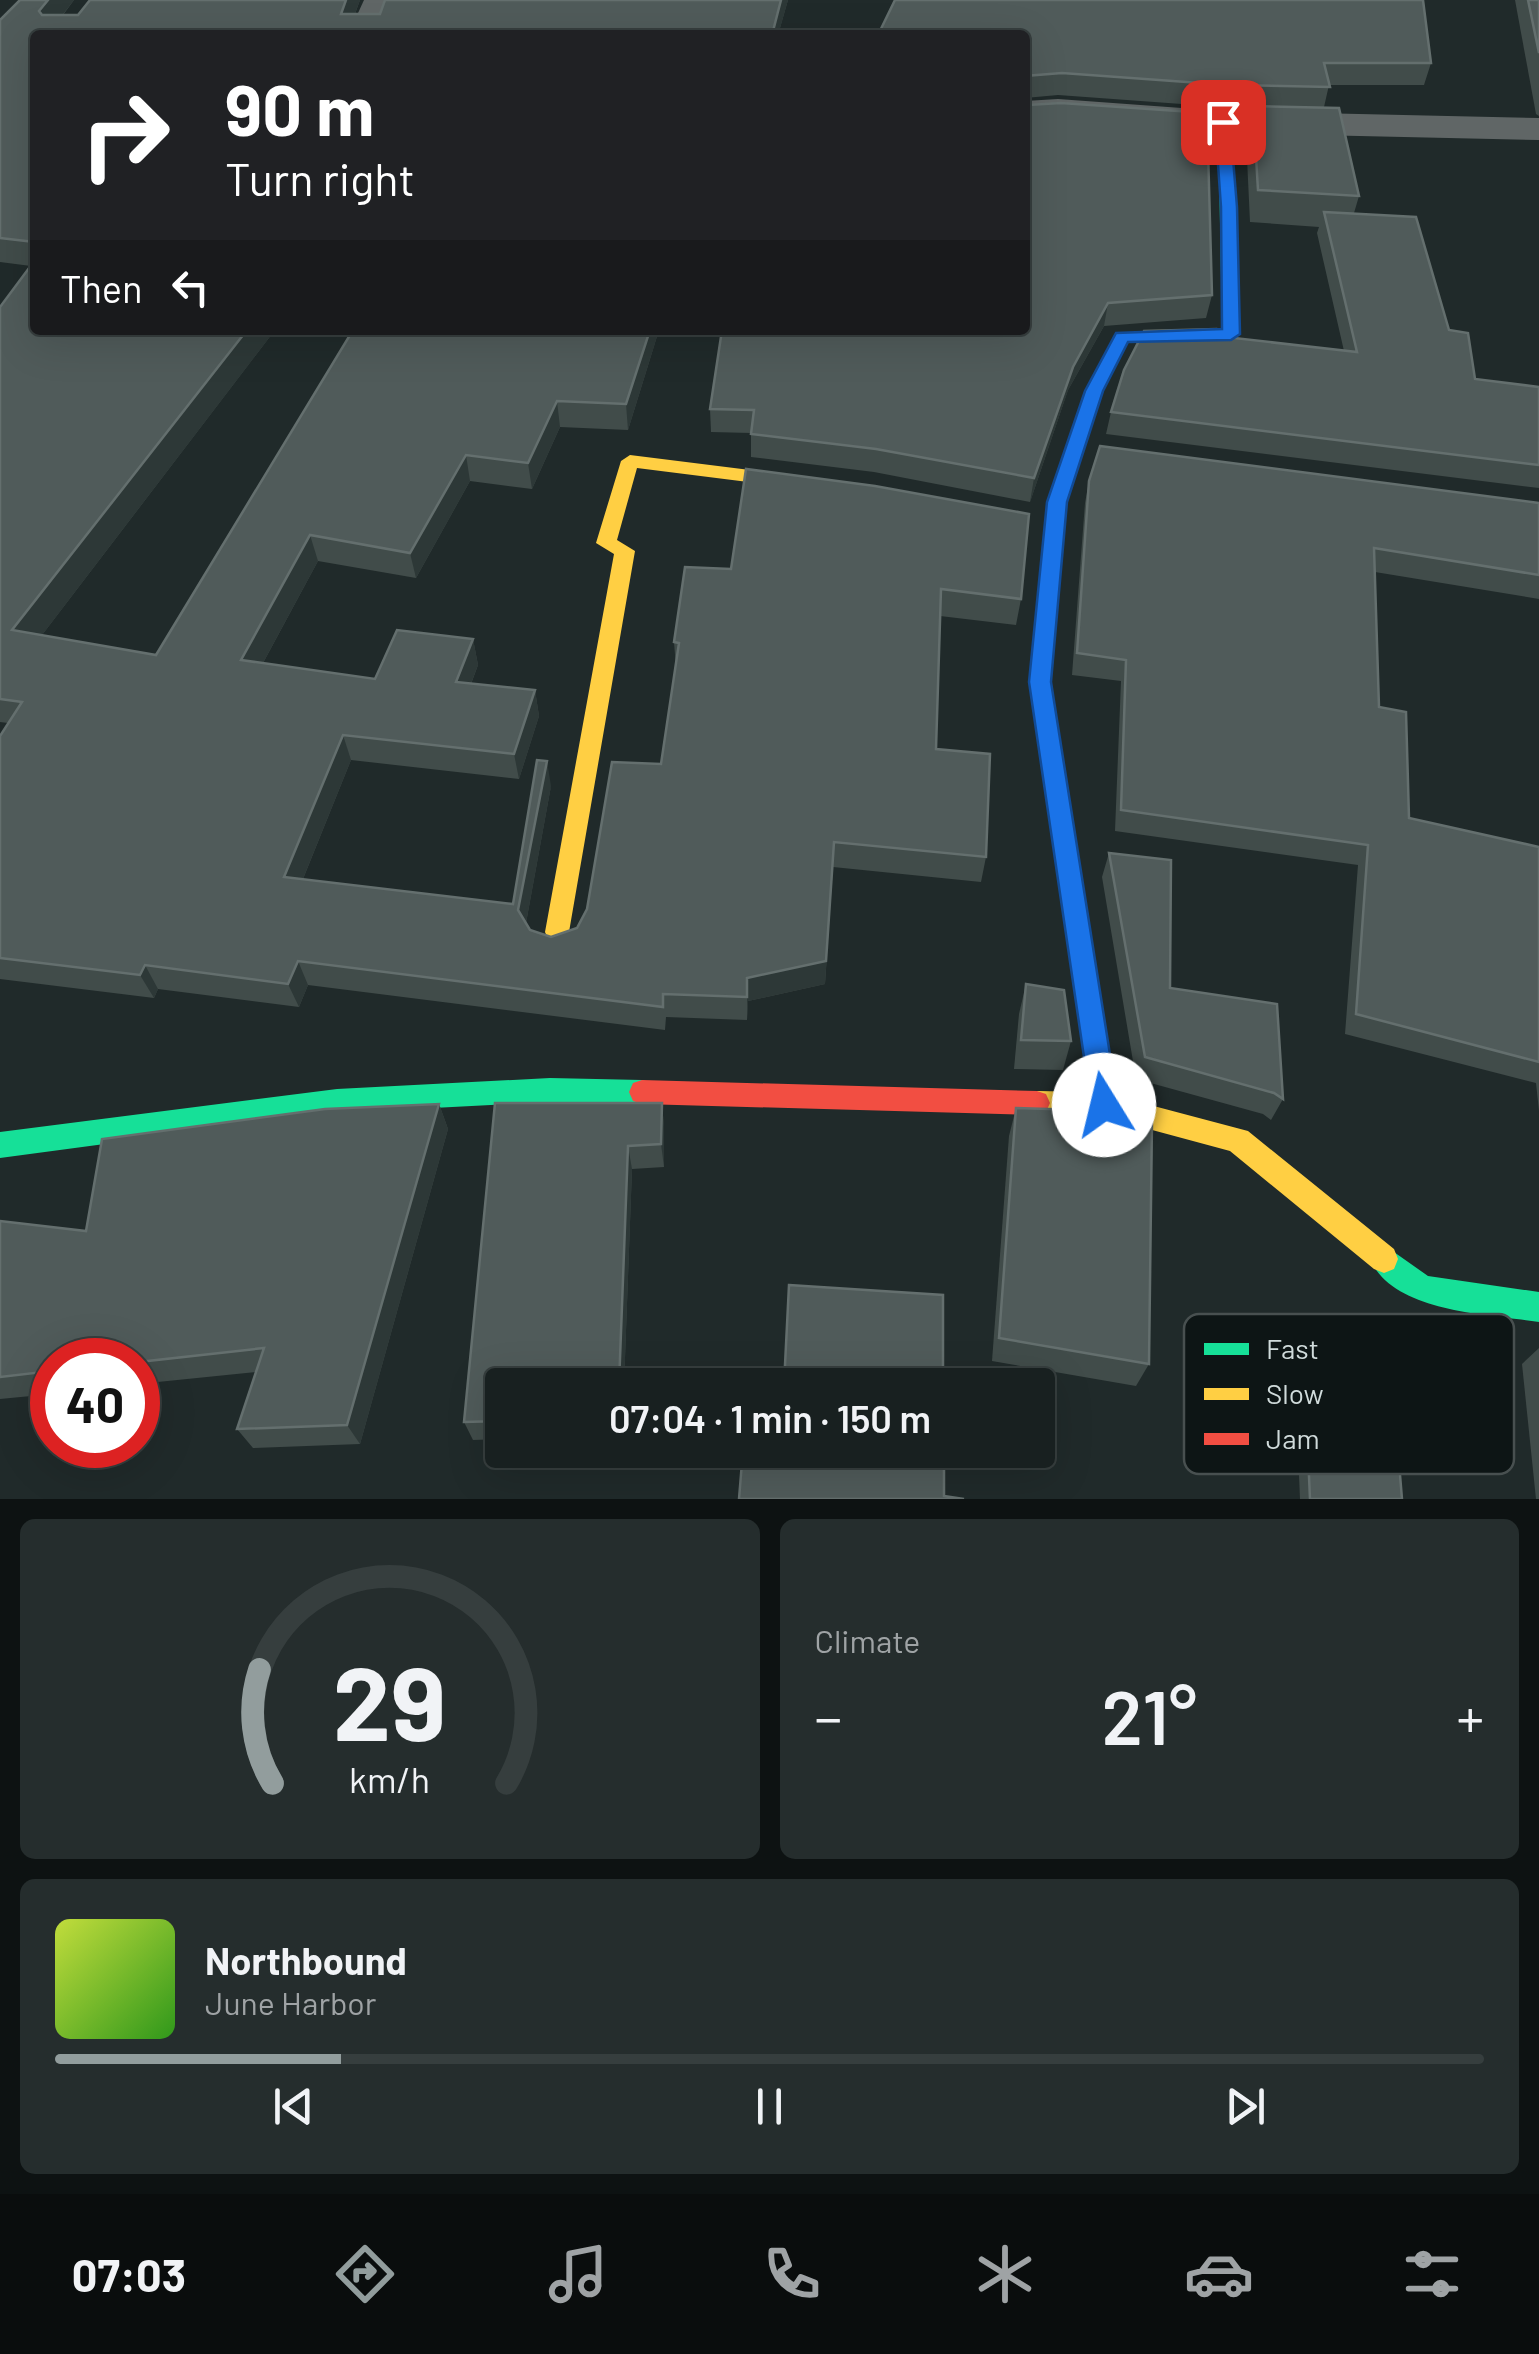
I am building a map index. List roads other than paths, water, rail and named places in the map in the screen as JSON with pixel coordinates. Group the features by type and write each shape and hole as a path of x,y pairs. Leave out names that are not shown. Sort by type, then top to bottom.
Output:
{"street":[{"path":"366,30 380,0"},
{"path":"1030,112 1058,110 1223,122 1539,129"},
{"path":"1104,1105 1040,682 1046,524 1057,502 1095,451 1094,391 1122,336 1231,334 1223,122"},
{"path":"557,932 625,550 606,542 630,460 836,487"},
{"path":"0,1145 337,1101 550,1090 1104,1105 1238,1140 1422,1290 1539,1306"}]}
